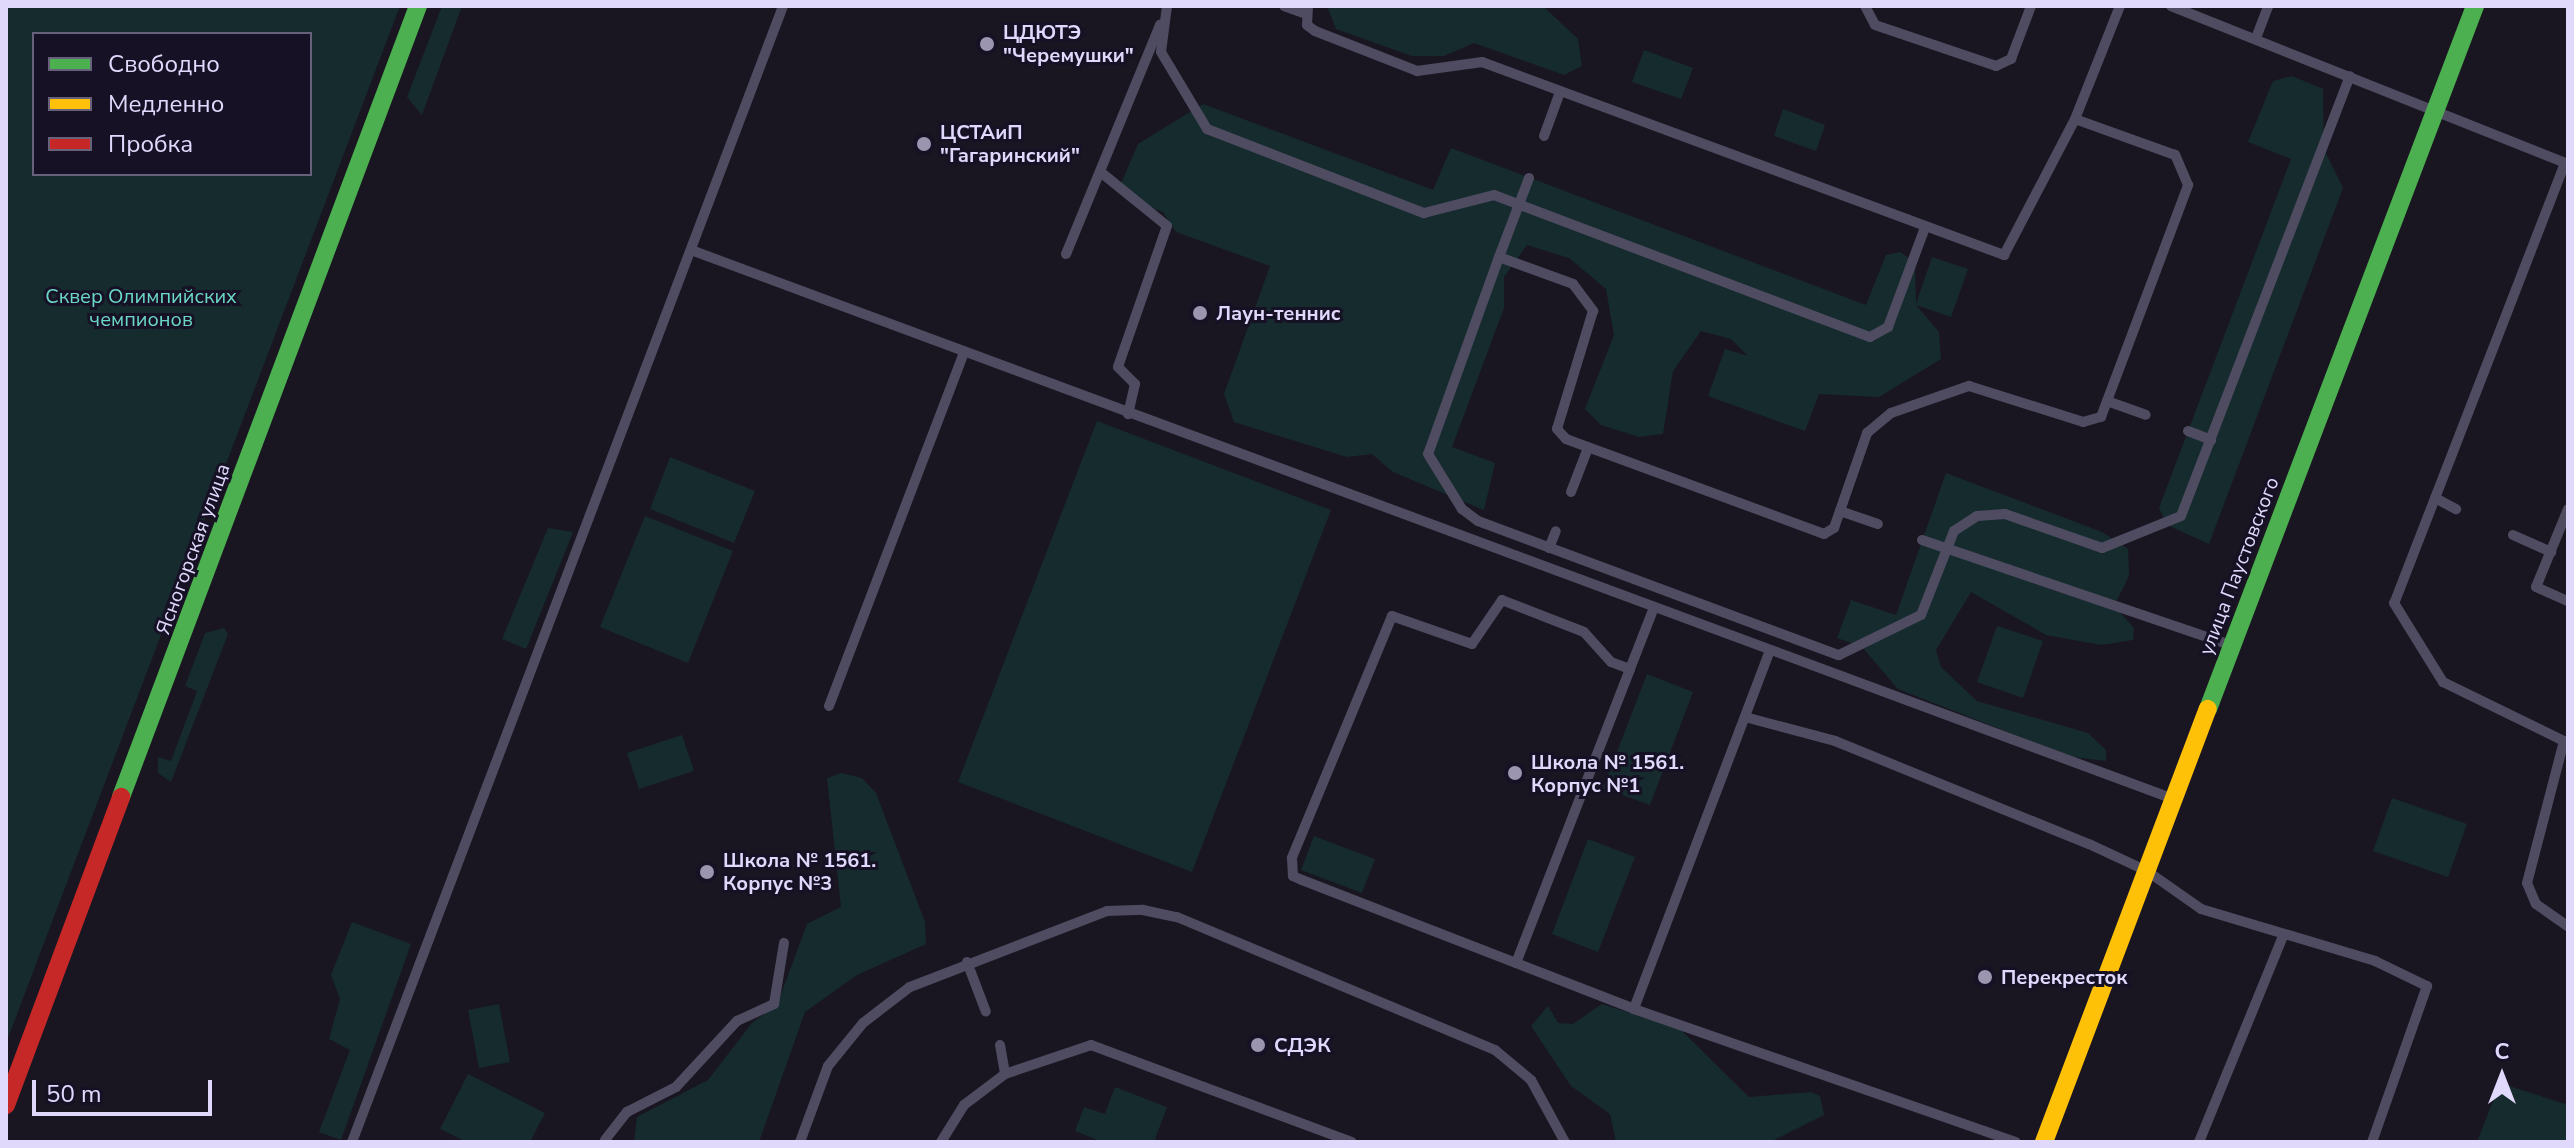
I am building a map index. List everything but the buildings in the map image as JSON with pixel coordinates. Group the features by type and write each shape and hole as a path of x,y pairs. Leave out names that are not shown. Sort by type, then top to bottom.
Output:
{"main road":[{"name":"Ясногорская улица","path":"6,1105 418,6"},
{"name":"улица Паустовского","path":"2044,1142 2475,6"}],"lane":[{"path":"352,1142 783,6"},
{"path":"1284,6 1307,10 1315,31 1417,71 1441,74 1472,60 1987,254 2014,247 2075,119 2120,6"},
{"path":"1865,6 1875,25 1996,66 2011,59 2031,6"},
{"path":"2171,6 2567,163 2394,603 2443,682 2564,741 2527,883 2536,904 2568,926"},
{"path":"2206,20 2212,6"},
{"path":"2256,38 2268,6"},
{"path":"1166,7 1161,52 1207,129 1424,213 1494,195 1870,337 1888,327 1924,230"},
{"path":"1066,254 1103,174 1166,7"},
{"path":"1529,178 1428,454 1468,516 1839,655 1921,615 1954,531 1977,516 2005,514 2102,548 2174,522 2211,440 2350,76"},
{"path":"1544,136 1560,92"},
{"path":"1499,257 1573,284 1589,299 1593,322 1557,419 1566,439 1810,532 1834,528 1867,433 1891,413 1969,386 2083,422 2101,417 2187,177 2175,155 2075,119"},
{"path":"1103,174 1167,226 1118,367 1135,384 1128,414"},
{"path":"691,250 1769,653 2174,799"},
{"path":"829,706 964,352"},
{"path":"2107,401 2146,415"},
{"path":"2188,431 2211,440"},
{"path":"1571,492 1588,448"},
{"path":"2435,498 2456,509"},
{"path":"2568,509 2536,587 2568,601"},
{"path":"1840,511 1878,524"},
{"path":"1549,548 1556,531"},
{"path":"2513,535 2551,552"},
{"path":"1922,540 2232,646"},
{"path":"1630,669 1611,662 1584,632 1498,600 1477,643 1398,616 1386,620 1289,867 1302,880 1634,1009 2016,1142"},
{"path":"1516,963 1653,610"},
{"path":"1634,1009 1769,653"},
{"path":"1745,717 1835,741 2147,871 2201,909 2375,961 2427,986 2372,1142"},
{"path":"800,1142 828,1066 863,1023 910,987 967,962 1107,911 1177,917 1495,1050 1531,1080 1565,1142"},
{"path":"2199,1142 2283,936"},
{"path":"605,1140 627,1112 676,1087 737,1021 774,1004 784,943"},
{"path":"967,962 986,1012"},
{"path":"1000,1045 1005,1074"},
{"path":"941,1142 964,1105 1005,1074 1091,1045 1352,1142"}],"green space":[{"name":"Сквер Олимпийских чемпионов","path":"6,6 400,6 6,1043"},
{"path":"442,6 462,6 422,115 407,97"},
{"path":"1327,6 1543,6 1578,39 1582,66 1564,75 1474,43 1444,56 1412,56 1336,29"},
{"path":"1644,50 1693,68 1681,99 1632,82"},
{"path":"2292,76 2323,89 2324,149 2343,188 2209,544 2167,525 2159,508 2291,159 2248,142 2273,81"},
{"path":"1203,104 1433,190 1451,148 1866,305 1886,255 1900,252 1915,262 1916,304 1932,257 1968,269 1951,317 1916,305 1939,332 1941,359 1879,397 1819,394 1805,431 1708,396 1725,349 1748,356 1731,339 1701,331 1673,371 1663,434 1639,437 1601,425 1585,409 1614,335 1606,289 1569,258 1527,245 1504,277 1504,308 1452,447 1495,463 1484,510 1393,472 1372,454 1347,457 1234,422 1224,394 1270,266 1176,232 1163,212 1129,200 1120,186 1138,144"},
{"path":"1783,109 1825,125 1816,151 1774,136"},
{"path":"1097,421 1331,510 1192,872 958,782"},
{"path":"670,457 755,491 734,543 650,509"},
{"path":"1946,473 2102,532 2128,549 2129,576 2114,606 2134,628 2133,640 2101,645 2046,635 1971,592 1936,650 1941,667 1977,701 2088,733 2106,750 2106,761 2072,757 1898,689 1862,647 1837,638 1851,600 1896,615"},
{"path":"645,516 733,551 688,663 600,627"},
{"path":"548,528 573,532 526,649 502,639"},
{"path":"1997,626 2043,641 2023,698 1977,682"},
{"path":"224,628 228,634 171,782 158,773 158,757 171,761 197,691 185,686 205,633"},
{"path":"1647,674 1693,692 1650,805 1603,788"},
{"path":"682,735 694,771 639,789 627,753"},
{"path":"841,773 862,778 876,793 925,922 926,944 857,975 805,1012 759,1142 634,1142 637,1117 708,1080 752,1023 777,1005 807,924 841,907 827,778"},
{"path":"2392,798 2467,824 2448,877 2373,851"},
{"path":"1314,836 1375,859 1362,893 1301,870"},
{"path":"1588,839 1635,857 1598,952 1552,934"},
{"path":"352,922 411,944 341,1140 319,1132 350,1050 329,1039 340,999 331,975"},
{"path":"499,1004 510,1062 479,1068 468,1010"},
{"path":"1602,1004 1680,1029 1749,1097 1811,1092 1820,1096 1824,1115 1770,1142 1616,1142 1610,1114 1571,1086 1531,1026 1548,1006 1558,1023 1573,1024"},
{"path":"468,1074 545,1113 530,1142 467,1142 440,1129"},
{"path":"2500,1083 2568,1105 2568,1142 2477,1142"},
{"path":"1115,1087 1167,1107 1154,1142 1103,1142 1075,1131 1084,1107 1105,1114"}],"traffic: fast":[{"path":"121,797 418,6"},
{"path":"2208,709 2475,6"}],"traffic: slow":[{"path":"2044,1142 2208,709"}],"traffic: jam":[{"path":"6,1105 121,797"}],"place":[{"name":"ЦДЮТЭ \"Черемушки\"","path":"987,44"},
{"name":"ЦСТАиП \"Гагаринский\"","path":"924,144"},
{"name":"Лаун-теннис","path":"1200,313"},
{"name":"Школа № 1561. Корпус №1","path":"1515,773"},
{"name":"Школа № 1561. Корпус №3","path":"707,872"},
{"name":"Перекресток","path":"1985,977"},
{"name":"СДЭК","path":"1258,1045"}]}
